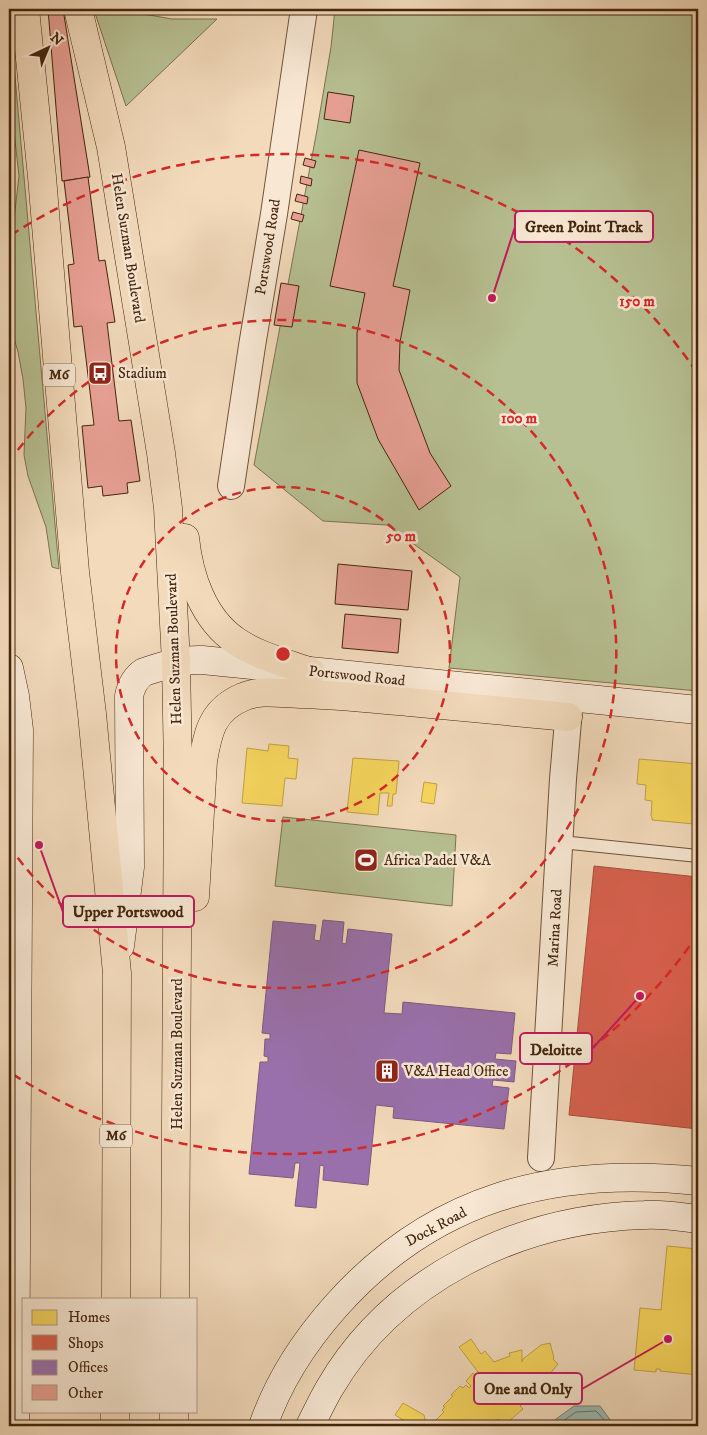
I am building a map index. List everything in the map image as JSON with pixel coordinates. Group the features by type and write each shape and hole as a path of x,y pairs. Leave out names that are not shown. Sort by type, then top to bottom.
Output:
{"main road":[{"name":"M6","path":"25,9 42,177 75,572 92,714 117,973 116,1298"},
{"name":"Helen Suzman Boulevard","path":"78,9 111,147 161,453 170,537 176,662 178,969 175,1298"},
{"path":"161,453 183,520 190,570 200,597 210,613 220,627 238,642 272,659 311,672"},
{"path":"178,969 193,925 203,761 209,729 216,717 233,702 255,693 569,707"},
{"path":"115,1426 116,1412"},
{"path":"174,1412 174,1426"}],"street":[{"name":"Portswood Road","path":"231,486 277,196 304,9"},
{"name":"Portswood Road","path":"117,973 130,867 128,696 131,686 139,675 176,662 202,660 311,672 569,707 698,728"},
{"path":"9,668 19,730 14,938 14,1426"},
{"name":"Portswood Road","path":"569,707 698,710"},
{"name":"Marina Road","path":"541,1158 569,707"},
{"name":"Dock Road","path":"263,1426 272,1401 304,1346 322,1322 374,1266 407,1241 444,1220 498,1196 560,1182 602,1178 646,1177 698,1181"},
{"path":"310,1426 329,1388 346,1363 375,1329 397,1307 444,1272 509,1240 572,1222 647,1214 698,1219"}],"lane":[{"path":"560,842 698,856"}],"green space":[{"path":"9,9 59,569 52,567 46,527 28,476 24,455 26,408 23,379 11,327 9,262 19,176 14,131 9,111"},
{"path":"95,9 128,9 132,12 172,19 217,19 126,106"},
{"path":"335,9 698,9 698,691 449,668 460,577 387,525 323,521 254,465 317,130 331,47"},
{"name":"Africa Padel V&A","path":"283,817 456,835 452,906 275,886"}],"water":[{"path":"574,1406 600,1406 611,1421 698,1422 698,1426 549,1426"}],"building: Homes":[{"path":"269,744 289,746 288,758 298,759 296,779 285,778 282,806 242,803 247,748 268,751"},
{"path":"353,758 399,761 396,794 393,794 392,806 387,806 389,793 380,793 378,815 347,812"},
{"path":"639,759 698,764 698,808 697,819 694,819 694,824 652,820 652,801 645,800 646,785 637,784"},
{"path":"424,782 437,784 434,804 421,802"},
{"path":"667,1246 698,1249 698,1375 660,1371 660,1369 656,1369 656,1372 634,1370 640,1308 661,1310"},
{"path":"471,1339 481,1354 485,1351 494,1362 510,1356 509,1353 522,1350 522,1362 523,1359 541,1345 550,1343 553,1359 558,1364 548,1376 547,1374 542,1379 544,1381 533,1391 536,1395 520,1406 523,1409 503,1426 498,1419 493,1426 409,1426 410,1424 395,1415 403,1403 424,1415 425,1420 432,1424 444,1412 442,1410 445,1407 443,1406 460,1386 463,1388 466,1385 469,1388 471,1386 466,1381 473,1373 478,1379 481,1376 459,1347"}],"building: Shops":[{"path":"594,866 698,877 698,1129 569,1115"}],"building: Offices":[{"name":"V&A Head Office","path":"323,920 344,922 342,943 346,944 348,929 392,934 384,1013 402,1014 403,1002 515,1013 511,1054 496,1053 495,1059 516,1061 514,1082 493,1080 492,1086 509,1088 504,1129 393,1118 394,1107 376,1105 368,1185 323,1180 324,1166 320,1165 316,1208 295,1206 300,1163 295,1163 293,1178 249,1174 260,1062 268,1062 268,1057 264,1056 265,1039 270,1039 270,1034 262,1033 273,921 316,925 314,940 320,941"}],"building: Other":[{"path":"48,9 63,9 90,177 62,181"},
{"path":"328,92 354,96 350,123 324,119"},
{"path":"359,150 420,163 393,286 410,290 400,342 399,370 430,453 451,486 419,510 378,439 357,383 357,333 365,293 330,286"},
{"path":"305,158 316,161 314,168 303,165"},
{"path":"301,176 312,179 311,186 300,183"},
{"name":"Stadium","path":"88,177 99,261 105,260 115,322 107,323 119,421 131,420 140,481 127,483 128,493 103,496 102,486 88,488 82,426 94,425 82,326 74,327 68,265 74,264 64,181"},
{"path":"297,194 308,197 307,204 295,201"},
{"path":"293,212 304,215 302,222 291,219"},
{"path":"281,283 299,286 292,327 274,325"},
{"path":"338,564 412,571 408,610 335,604"},
{"path":"345,614 401,619 398,653 342,648"}],"place":[{"name":"Green Point Track","path":"492,298"},
{"name":"Stadium","path":"100,373"},
{"name":"Upper Portswood","path":"39,845"},
{"name":"Africa Padel V&A","path":"366,860"},
{"name":"Deloitte","path":"640,996"},
{"name":"V&A Head Office","path":"387,1071"},
{"name":"One and Only","path":"668,1339"}]}
